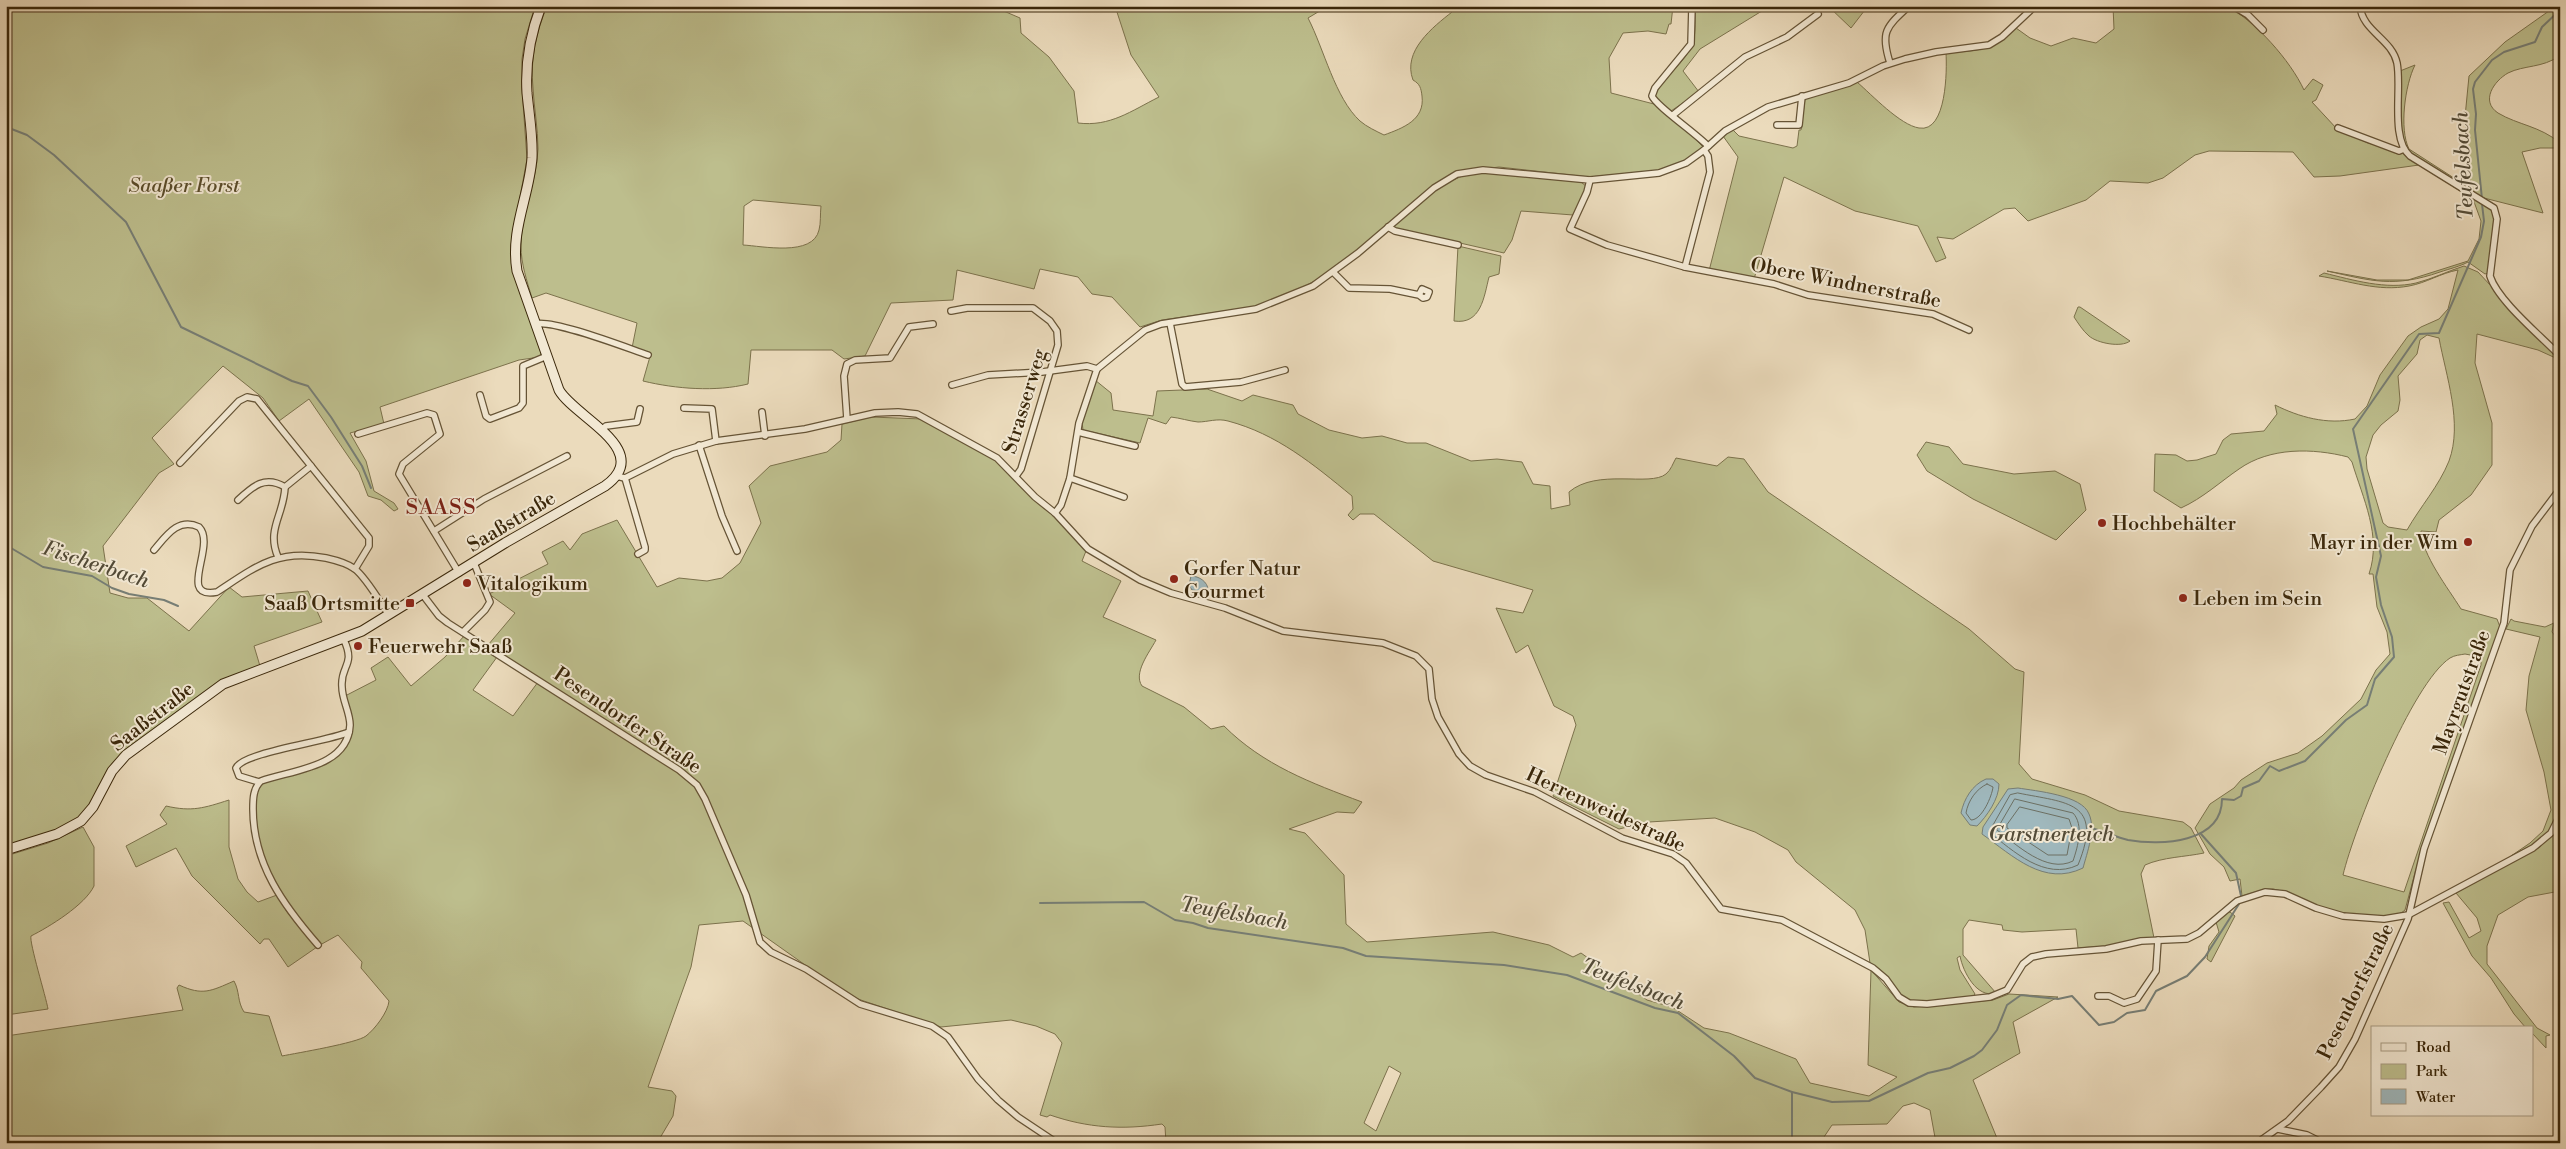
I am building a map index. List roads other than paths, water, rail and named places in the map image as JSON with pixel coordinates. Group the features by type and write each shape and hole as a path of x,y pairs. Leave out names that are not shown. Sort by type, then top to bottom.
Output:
{"street":[{"path":"541,6 531,34 527,59 532,160 515,241 517,271 562,395 613,440 619,452 620,464 616,476 625,478 645,547 645,550 638,554"},
{"path":"1685,267 1710,172 1708,156 1706,148 1673,115 1656,104 1652,96 1655,88 1691,44 1692,6"},
{"path":"1890,63 1884,45 1886,32 1891,23 1909,6"},
{"path":"1055,513 1062,505 1070,478 1078,432 1097,369 1145,330 1170,323 1229,315 1269,306 1313,286 1334,273 1434,188 1457,174 1484,170 1590,180 1659,173 1686,163 1725,131 1752,115 1802,96 1848,83 1890,63 1936,52 1989,45 2002,38 2035,6"},
{"path":"2233,6 2248,15 2263,30"},
{"path":"2360,6 2365,22 2388,45 2396,59 2400,134 2404,149"},
{"path":"1673,115 1745,57 1786,37 1818,14"},
{"path":"1777,125 1800,125 1802,96"},
{"path":"2338,128 2391,148 2404,149 2494,208 2497,219 2490,276 2504,298 2560,356"},
{"name":"Obere Windnerstraße","path":"1590,180 1588,192 1570,228 1607,245 1685,267 1774,284 1817,297 1932,314 1969,330"},
{"path":"1388,227 1395,231 1458,245"},
{"path":"1334,273 1345,286 1354,290 1390,289 1419,295"},
{"name":"Strasserweg","path":"951,311 967,308 1037,309 1057,331 1058,345 1051,371 1021,469 1016,476"},
{"path":"1170,323 1182,384 1185,387 1241,382 1285,370"},
{"path":"535,324 557,326 648,355"},
{"path":"847,420 844,376 847,364 855,360 890,358 909,328 934,324"},
{"path":"480,395 486,416 490,419 520,408 523,403 523,366 547,356"},
{"path":"952,385 988,375 1051,371 1087,366 1097,369"},
{"path":"180,463 239,401 252,397 262,402 370,542 355,569"},
{"path":"684,408 712,409 716,441"},
{"path":"601,430 606,426 637,422 640,409"},
{"path":"762,412 764,436"},
{"name":"Herrenweidestraße","path":"625,478 668,456 716,441 764,436 886,412 917,414 989,453 1016,476 1035,497 1055,513 1080,542 1095,555 1148,584 1225,608 1283,631 1376,641 1394,646 1416,656 1429,670 1432,699 1438,717 1459,754 1470,766 1486,775 1535,792 1622,838 1673,854 1686,863 1721,909 1734,913 1771,917 1787,923 1881,973 1899,997 1909,1003 1927,1004 1997,996 2011,986 2023,964 2039,955 2106,949 2158,940 2179,940 2194,936 2237,901 2265,892 2286,894 2316,908 2343,916 2384,919 2408,916"},
{"path":"358,434 433,413 440,434 404,464 399,471 459,572"},
{"path":"1078,432 1136,446"},
{"path":"699,445 722,516 737,551"},
{"path":"434,532 484,499 567,456"},
{"path":"278,557 274,546 273,534 284,505 285,487 311,466"},
{"name":"Saaßstraße","path":"6,850 57,834 81,821 93,807 112,771 126,755 223,684 344,640 605,486 616,476"},
{"path":"1070,478 1124,497"},
{"path":"238,500 261,482 272,481 285,487"},
{"name":"Mayrgutstraße","path":"2408,916 2424,849 2504,622 2510,570 2532,526 2560,489"},
{"path":"154,550 178,526 188,524 199,527 205,540 197,584 203,591 212,593 217,592 253,568 278,557 295,554 331,559 355,569 389,615"},
{"path":"462,632 485,610 490,602 474,563"},
{"name":"Pesendorfer Straße","path":"423,595 439,616 462,632 679,770 697,785 724,844 760,942 771,952 806,969 860,1004 932,1026 948,1037 978,1079 998,1100 1018,1117 1057,1143"},
{"path":"344,640 350,655 342,683 349,718 349,732 340,749 318,763 259,782 239,776 236,768 241,762 254,756 308,745 349,732"},
{"path":"2560,680 2560,695"},
{"path":"259,782 254,794 253,815 257,847 284,904 318,945"},
{"name":"Pesendorfstraße","path":"2257,1143 2278,1129 2321,1088 2344,1060 2408,916 2533,848 2551,833 2560,815"},
{"path":"2098,996 2109,996 2124,1003 2137,999 2156,971 2158,940"},
{"path":"2278,1129 2306,1135 2323,1143"}],"water":[{"path":"1191,576 1202,580 1208,587 1208,590 1204,592 1192,590 1189,585"},
{"path":"1986,779 1993,779 1999,784 1997,795 1992,807 1981,822 1977,826 1970,825 1961,813 1962,808 1973,789"},
{"name":"Garstnerteich","path":"2018,788 2058,795 2077,802 2085,808 2089,814 2092,827 2083,868 2069,873 2055,874 2042,871 2017,859 1982,834 1983,827 2008,789"}],"waterway":[{"name":"Teufelsbach","path":"2482,199 2475,130 2476,114 2473,89 2475,82 2492,60 2504,52 2535,42 2542,27 2560,10"},
{"path":"6,120 9,128 27,135 54,155 126,222 181,327 292,381 308,386 331,417 362,466 371,488"},
{"name":"Teufelsbach","path":"2091,828 2123,839 2142,842 2172,841 2201,833 2212,825 2219,814 2222,799 2234,800 2241,796 2243,788 2259,781 2270,766 2279,771 2305,761 2346,720 2367,705 2375,679 2394,657 2392,637 2381,605 2376,577 2381,556 2353,429 2419,334 2439,333 2481,237 2484,221 2482,204"},
{"name":"Fischerbach","path":"6,545 43,567 92,576 112,588 129,594 164,600 178,606"},
{"name":"Teufelsbach","path":"2201,834 2236,873 2241,896"},
{"name":"Teufelsbach","path":"1040,903 1144,902 1175,920 1208,928 1343,948 1366,956 1504,965 1567,975 1655,1008 1678,1013 1734,1056 1755,1078 1792,1092 1832,1102 1869,1101 1928,1073 1950,1068 1974,1056 1982,1050 1997,1030 2007,1005 2021,995 2058,999 2072,996 2099,1025 2114,1022 2127,1013 2145,1010 2156,991 2187,976 2205,957 2239,904"},
{"path":"1792,1092 1792,1143"}],"place":[{"name":"Hochbehälter","path":"2102,523"},
{"name":"Mayr in der Wim","path":"2468,542"},
{"name":"Gorfer Natur Gourmet","path":"1174,579"},
{"name":"Vitalogikum","path":"467,583"},
{"name":"Leben im Sein","path":"2183,598"},
{"name":"Saaß Ortsmitte","path":"410,603"},
{"name":"Feuerwehr Saaß","path":"358,646"}],"district":[{"name":"SAASS","path":"441,506"}],"park label":[{"name":"Saaßer Forst","path":"184,185"}]}
